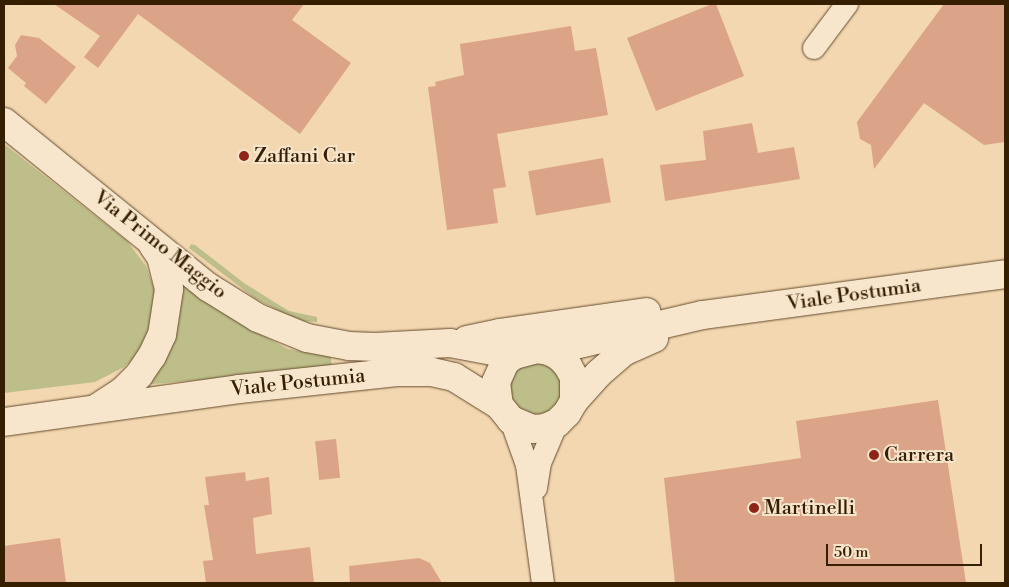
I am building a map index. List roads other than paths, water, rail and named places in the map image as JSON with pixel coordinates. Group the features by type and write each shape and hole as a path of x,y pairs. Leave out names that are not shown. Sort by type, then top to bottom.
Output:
{"main road":[{"name":"Via Primo Maggio","path":"4,122 149,238 208,288 258,318 307,338 349,346 375,347 450,343"},
{"name":"Viale Postumia","path":"91,411 109,402 139,375 152,356 162,335 167,305 168,281 161,257 149,238"},
{"name":"Viale Postumia","path":"450,343 514,355 531,350 549,351 703,315 1005,274"},
{"name":"Viale Postumia","path":"450,343 499,333 656,311 703,315"},
{"name":"Viale Postumia","path":"4,422 239,389 399,372 432,372 454,377 532,429 545,428 557,422 567,413 574,401 598,374 623,352 703,315"},
{"path":"549,351 560,357 568,366 575,383 574,401"},
{"path":"505,412 496,382 505,362 514,355"}],"street":[{"path":"814,48 847,4"},
{"path":"505,412 520,441 527,465 543,583"},
{"path":"533,501 540,463 557,422"}],"place":[{"name":"Zaffani Car","path":"244,156"},
{"name":"Carrera","path":"874,455"},
{"name":"Martinelli","path":"754,508"}]}
